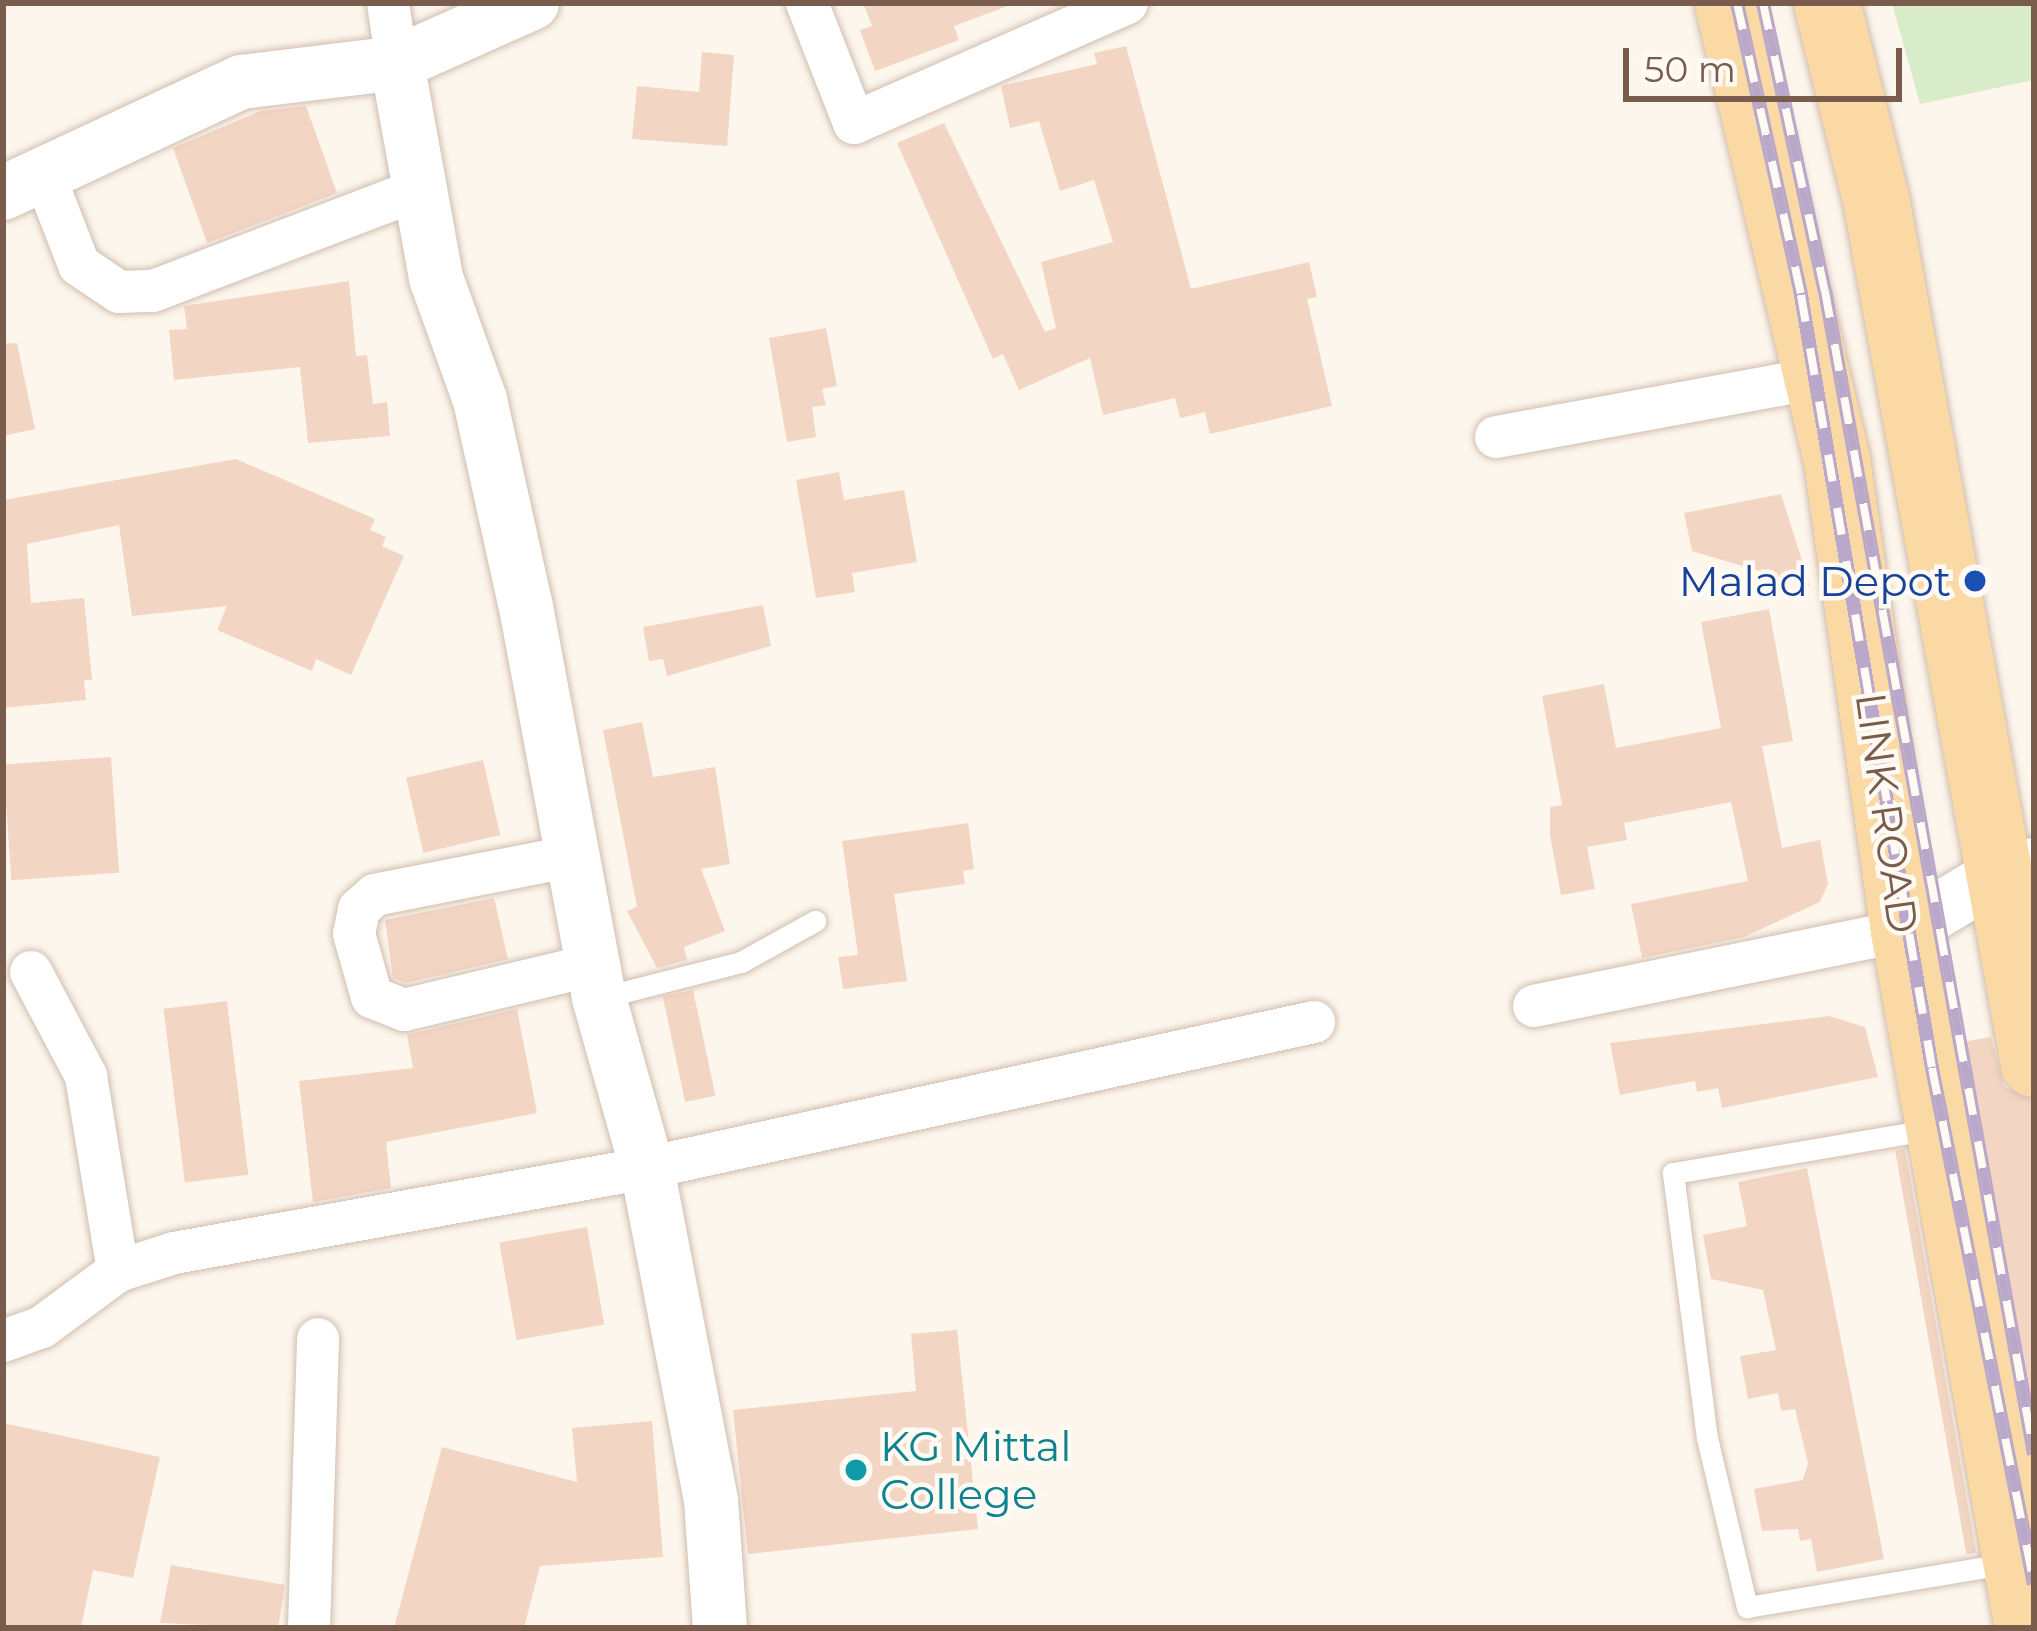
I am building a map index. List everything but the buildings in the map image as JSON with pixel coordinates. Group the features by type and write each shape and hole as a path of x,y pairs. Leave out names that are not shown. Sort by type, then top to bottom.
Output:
{"main road":[{"name":"LINK ROAD","path":"1728,3 1818,378 1904,931 2028,1628"},
{"path":"1827,3 1877,204 2019,868 2034,1064"}],"street":[{"path":"388,3 436,278 480,400 596,981 647,1168 711,1501 720,1628"},
{"path":"420,189 153,291 119,292 79,265 23,182 241,82 397,63 532,3"},
{"path":"807,3 854,123 1127,3"},
{"path":"1496,437 1818,378"},
{"path":"573,856 375,895 359,909 354,934 372,997 404,1010 596,981"},
{"path":"1904,931 2019,868"},
{"path":"1534,1006 1904,931 2022,935"},
{"path":"31,972 44,1009 81,1059 118,1271"},
{"path":"3,1341 43,1327 118,1271 174,1252 647,1168 1314,1022"},
{"path":"308,1628 318,1339"}],"lane":[{"path":"596,981 741,962 815,921"},
{"path":"1939,1128 1673,1174 1707,1438 1747,1607 2016,1562"}],"green space":[{"path":"1892,3 2034,3 2034,80 1920,104"}],"railway":[{"path":"1737,3 1801,295 1932,1068 2034,1584"},
{"path":"1763,3 1825,291 2034,1454"}],"place":[{"name":"Malad Depot","path":"1975,581"},
{"name":"KG Mittal College","path":"856,1470"}]}
